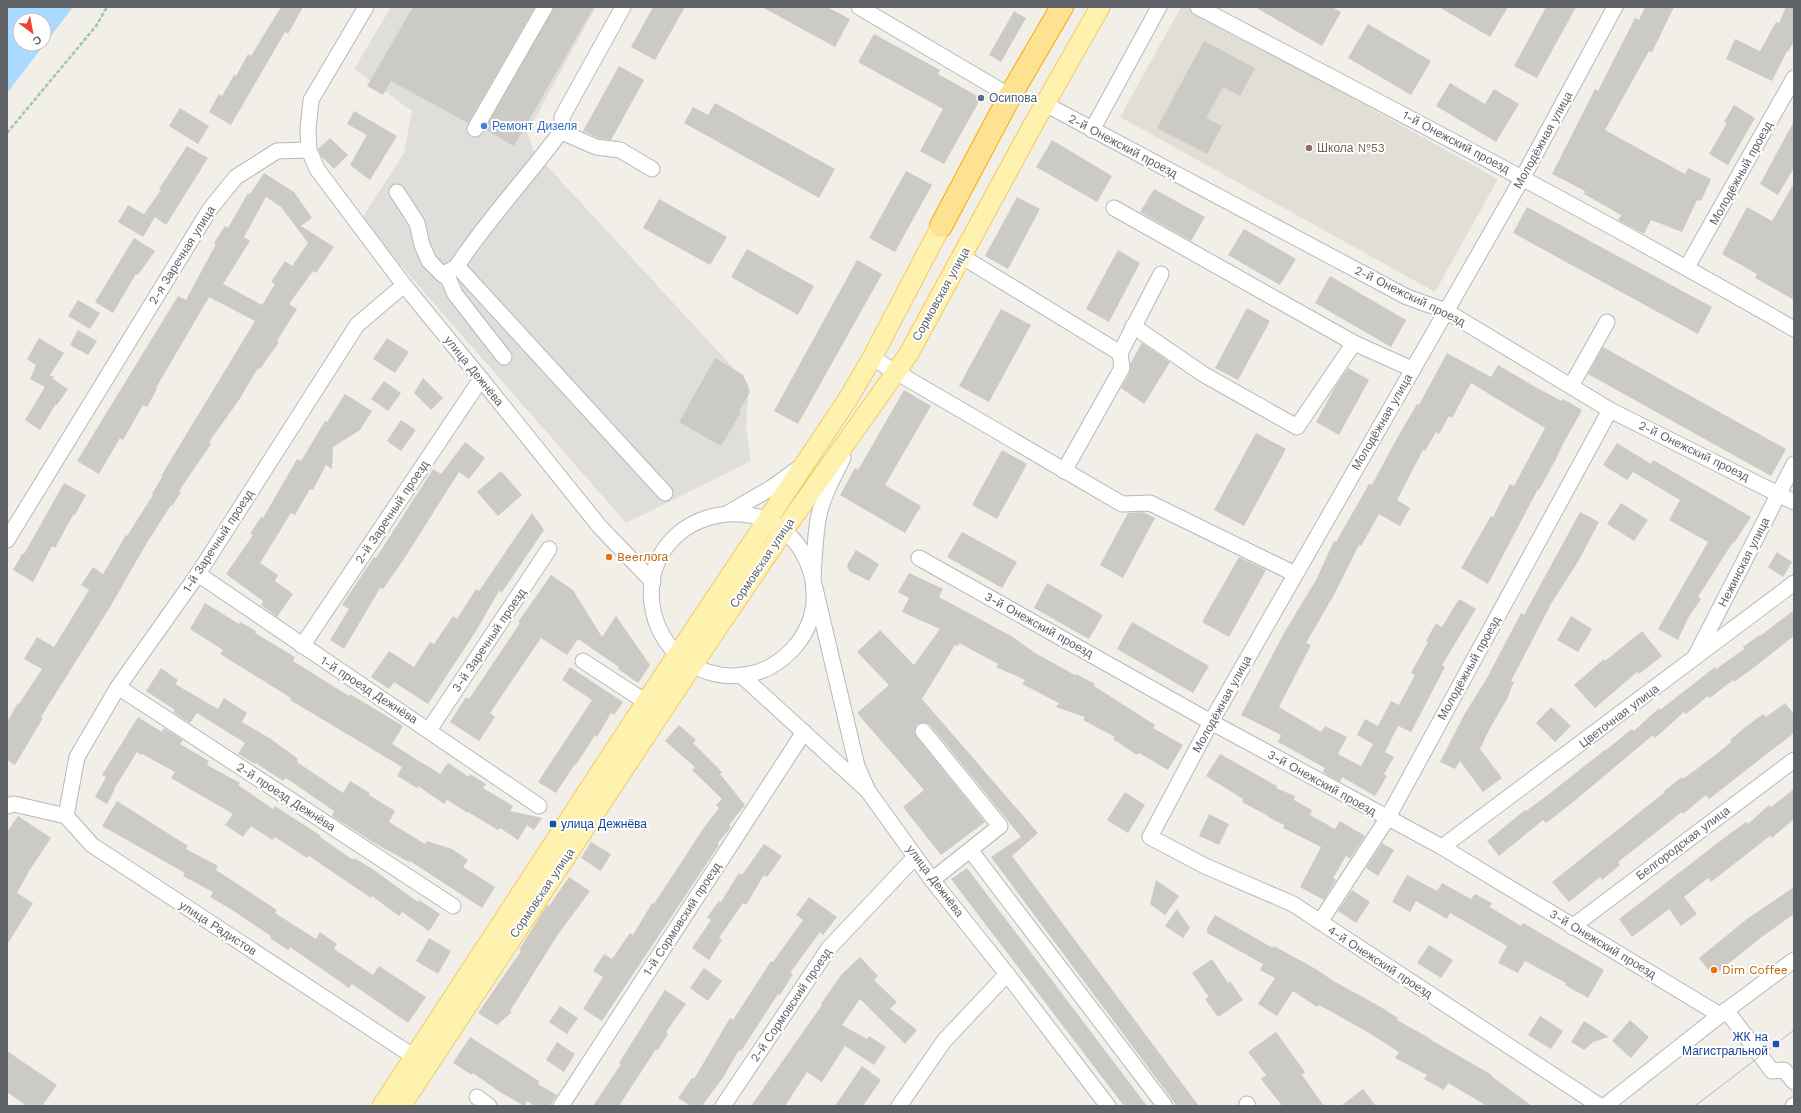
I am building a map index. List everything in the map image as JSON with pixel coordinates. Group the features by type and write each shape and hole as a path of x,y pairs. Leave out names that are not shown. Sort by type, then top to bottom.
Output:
{"highway":[{"name":"Сормовская улица","path":"941,226 1010,96 1062,7"}],"main road":[{"name":"Сормовская улица","path":"401,1106 421,1061 646,702 685,660 784,530 908,355 961,256 1100,7"},
{"name":"Сормовская улица","path":"382,1106 421,1061 685,660 768,521 848,399 872,358 941,226"}],"street":[{"path":"309,150 308,130 311,100 366,7"},
{"path":"475,129 545,7"},
{"path":"397,192 417,224 422,245 429,261 443,275 452,269 535,167 562,130 562,117 623,7"},
{"path":"859,7 1010,96"},
{"path":"1092,130 1160,7"},
{"name":"1-й Онежский проезд","path":"1198,7 1523,177 1687,267 1794,329"},
{"name":"Молодёжная улица","path":"1150,837 1211,722 1523,177 1615,7"},
{"name":"Молодёжный проезд","path":"1687,267 1794,78"},
{"name":"2-й Онежский проезд","path":"1045,104 1407,296 1446,311 1610,410 1794,502"},
{"path":"562,130 564,133 596,147 620,150 652,169"},
{"name":"улица Дежнёва","path":"309,150 317,169 404,286 481,378 600,527 653,582"},
{"name":"2-я Заречная улица","path":"7,540 210,209 236,177 277,151 309,150"},
{"path":"1114,208 1354,343 1412,369"},
{"path":"961,256 1120,353"},
{"path":"452,269 455,294 504,356"},
{"path":"452,269 665,493"},
{"path":"1064,471 1122,368 1120,353 1161,274"},
{"name":"1-й Заречный проезд","path":"66,816 77,757 118,687 198,574 357,325 404,286"},
{"path":"1571,386 1607,322"},
{"path":"1133,326 1203,374 1297,427 1354,343"},
{"path":"872,358 1122,504 1150,503 1295,574"},
{"name":"2-й Заречный проезд","path":"302,646 481,378"},
{"name":"Молодёжный проезд","path":"1320,922 1387,819 1610,410"},
{"path":"865,414 824,495 818,519 813,580 814,603 810,619 804,633 795,646 784,657 771,666 756,672 741,676 719,675 685,660 666,642 655,617 652,600 653,582 661,558 675,538 688,527 703,519 727,514 744,514 768,521 784,530 803,552 809,566 813,580 839,688 853,753 868,791"},
{"path":"727,514 771,488 806,463"},
{"name":"Нежинская улица","path":"1694,659 1794,464"},
{"name":"3-й Заречный проезд","path":"429,730 549,549"},
{"name":"3-й Онежский проезд","path":"919,558 1211,722 1387,819 1442,847 1572,927 1723,1013"},
{"name":"1-й проезд Дежнёва","path":"198,574 539,806"},
{"name":"Цветочная улица","path":"1442,847 1794,583"},
{"path":"584,661 646,702"},
{"name":"улица Дежнёва","path":"741,676 868,791 932,880 1007,974 1104,1104"},
{"name":"2-й проезд Дежнёва","path":"118,687 453,906"},
{"name":"1-й Сормовский проезд","path":"561,1106 804,732"},
{"path":"922,732 1000,826 971,851 932,880"},
{"name":"Белгородская улица","path":"1572,927 1794,760"},
{"path":"7,806 14,804 66,816"},
{"name":"улица Радистов","path":"66,816 92,845 421,1061"},
{"name":"4-й Онежский проезд","path":"1150,837 1205,866 1293,904 1600,1106"},
{"path":"971,851 1165,1106"},
{"name":"2-й Сормовский проезд","path":"723,1106 829,948 916,857"},
{"path":"1605,1106 1723,1013 1794,960"},
{"path":"899,1106 944,1040 1007,974"},
{"path":"1723,1013 1772,1071 1784,1070 1794,1082"},
{"path":"477,1097 489,1106"}],"path":[{"path":"7,133 96,26 107,7"}],"shaded area":[{"path":"391,7 596,7 527,133 535,153 749,385 746,427 751,461 626,523 361,220 404,153 412,111 354,69"},
{"name":"Школа №53","path":"1181,7 1188,7 1498,179 1435,292 1120,117"}],"water":[{"path":"7,7 73,7 52,34 52,12 12,12 12,52 38,52 7,93"}],"building":[{"path":"281,7 303,7 288,34 285,32 231,125 209,112 219,94 222,96 234,75 236,76 248,54 251,56"},
{"path":"413,7 535,7 468,123 391,81 383,95 367,86"},
{"path":"554,7 594,7 514,146 485,129"},
{"path":"653,7 685,7 655,60 631,47"},
{"path":"762,7 827,7 850,19 835,47"},
{"path":"1255,7 1332,7 1341,12 1322,46"},
{"path":"1439,7 1508,7 1490,37"},
{"path":"1546,7 1576,7 1537,78 1514,66"},
{"path":"1645,7 1674,7 1652,52 1649,51 1605,130 1685,174 1688,168 1711,179 1701,201 1697,200 1682,232 1651,220 1644,234 1618,220 1621,215 1584,194 1585,191 1552,174 1595,89 1598,91 1635,18 1639,20"},
{"path":"1786,7 1794,7 1794,41 1788,52 1787,51 1772,81 1726,59 1735,39 1760,51 1776,22 1779,23"},
{"path":"1014,11 1026,18 1001,62 989,55"},
{"path":"1368,24 1431,61 1411,95 1348,58"},
{"path":"874,34 940,70 938,74 981,98 944,164 920,151 943,109 858,62"},
{"path":"1204,41 1255,68 1240,96 1223,87 1206,118 1222,126 1207,154 1157,128"},
{"path":"619,66 644,80 611,140 598,138 583,131"},
{"path":"1450,83 1485,104 1494,89 1519,104 1496,142 1436,106"},
{"path":"715,103 835,169 819,198 684,123 693,107 708,115"},
{"path":"1734,105 1755,118 1728,165 1709,154 1727,123 1724,122"},
{"path":"180,108 209,126 198,144 169,126"},
{"path":"354,111 397,136 370,180 350,165 367,135 347,124"},
{"path":"1794,121 1794,168 1778,195 1760,184"},
{"path":"330,138 348,155 334,169 321,156 318,149"},
{"path":"1052,140 1112,176 1097,202 1036,167"},
{"path":"187,146 208,158 166,225 155,217 143,237 118,222 128,205 144,214 161,190 159,189"},
{"path":"906,171 932,185 895,252 869,238"},
{"path":"264,173 294,192 312,218 301,226 334,247 316,273 313,271 289,304 297,309 277,341 279,342 260,369 258,368 239,400 209,442 211,444 179,491 181,492 145,546 110,607 41,717 43,718 15,765 7,760 7,722 18,703 19,704 42,669 24,659 37,637 54,647 89,590 81,585 93,567 103,574 126,535 127,536 153,495 152,494 162,477 161,476 255,321 209,297 156,388 157,389 147,407 143,405 123,440 120,438 99,474 77,461 178,296 186,300 216,244 214,243 225,226 228,228 248,193 250,194","holes":["266,197 281,207 308,243 292,266 285,261 271,282 275,284 262,305 223,284 250,241 244,237"]},
{"path":"1794,183 1794,300 1755,278 1757,274 1722,254 1747,207 1772,221"},
{"path":"1154,189 1205,217 1191,241 1140,212"},
{"path":"1017,197 1040,209 1008,269 985,256"},
{"path":"659,199 727,237 710,265 643,228"},
{"path":"1527,207 1712,307 1698,334 1513,233"},
{"path":"1244,229 1296,259 1280,285 1228,255"},
{"path":"134,238 155,251 138,275 136,274 113,313 95,302"},
{"path":"747,249 814,286 798,315 731,277"},
{"path":"1118,250 1140,263 1109,322 1086,309"},
{"path":"857,260 882,274 798,424 774,411"},
{"path":"1330,276 1406,320 1391,347 1315,303"},
{"path":"78,300 100,313 90,329 68,316"},
{"path":"1247,308 1270,321 1238,380 1215,368"},
{"path":"1001,309 1031,325 989,402 959,386"},
{"path":"78,330 97,341 88,355 70,345"},
{"path":"39,338 64,353 50,375 54,377 53,379 68,389 57,405 56,404 40,430 25,420 45,387 30,379 36,365 27,359"},
{"path":"387,338 409,352 395,373 373,359"},
{"path":"1142,343 1170,362 1144,404 1121,388 1130,372 1130,364"},
{"path":"1603,347 1786,449 1771,476 1588,374"},
{"path":"1447,353 1491,377 1498,365 1537,388 1562,401 1563,399 1582,410 1488,584 1461,568 1491,516 1493,517 1510,484 1514,486 1545,428 1471,383 1452,418 1449,416 1439,434 1436,432 1425,451 1423,450 1397,500 1410,508 1400,526 1379,514 1361,546 1359,545 1334,595 1306,643 1311,645 1279,707 1321,732 1325,726 1347,737 1338,754 1361,766 1373,744 1357,735 1365,719 1378,726 1391,701 1399,705 1415,675 1411,673 1428,642 1426,641 1436,623 1442,627 1459,599 1476,609 1442,665 1445,667 1411,732 1398,726 1385,752 1394,757 1384,774 1387,776 1375,796 1342,777 1340,782 1323,772 1325,768 1278,742 1281,735 1241,715 1284,633 1316,580 1334,541 1336,542 1369,484 1372,485 1396,440 1417,404 1419,405"},
{"path":"715,358 743,375 750,392 739,411 741,412 721,446 679,422"},
{"path":"1348,368 1369,380 1339,435 1316,422 1335,387"},
{"path":"423,378 443,398 431,410 414,393"},
{"path":"384,381 401,393 388,411 371,399"},
{"path":"904,390 931,406 885,485 921,506 905,533 840,495 855,468 858,470"},
{"path":"345,394 372,411 360,430 333,447 332,469 326,465 313,490 310,489 295,515 291,513 260,563 278,575 275,581 293,594 277,617 261,605 263,601 226,574 253,535 250,534 261,517 263,518 297,459 301,461 325,421 327,422"},
{"path":"401,420 416,430 401,451 387,441"},
{"path":"1256,433 1286,449 1244,526 1214,510"},
{"path":"465,442 485,458 469,479 459,472 404,559 383,589 380,588 344,649 330,640 349,609 342,605 374,557 376,558 433,469 441,474"},
{"path":"1617,443 1651,464 1653,460 1751,517 1698,597 1701,599 1688,618 1678,640 1658,629 1708,542 1669,520 1680,500 1633,472 1627,480 1603,465"},
{"path":"1002,450 1027,464 997,519 972,505"},
{"path":"501,471 522,495 498,516 477,492"},
{"path":"64,483 86,495 55,548 52,546 33,582 13,570 22,554 24,554"},
{"path":"1621,503 1648,520 1634,541 1607,524"},
{"path":"1143,512 1155,518 1123,578 1100,565 1128,513"},
{"path":"1580,512 1599,522 1579,560 1551,604 1511,681 1514,682 1507,699 1480,749 1502,778 1483,792 1460,761 1455,769 1440,762 1464,715 1487,678 1521,613 1524,615"},
{"path":"532,513 544,530 502,592 499,591 476,631 428,704 394,682 389,689 371,677 389,651 414,667 430,642 434,644 453,616 457,619 476,589 479,591"},
{"path":"962,532 1017,562 1002,588 947,557"},
{"path":"856,550 879,564 869,581 849,571 847,565"},
{"path":"1777,552 1792,562 1783,577 1768,567"},
{"path":"1239,557 1266,570 1229,637 1202,622"},
{"path":"909,573 943,589 939,597 1013,637 1035,653 1095,684 1094,686 1155,725 1153,728 1183,745 1168,770 1139,753 1137,755 1113,739 1115,737 1083,720 1085,717 1056,707 1059,703 1022,684 1025,680 996,667 998,664 959,643 958,646 955,645 922,699 1038,833 1012,856 1199,1106 1177,1106 991,857 1021,837 930,725 926,723 917,724 914,732 916,736 985,822 941,855 903,807 924,790 857,713 889,685 857,652 880,630 914,665 940,629 902,612 909,598 898,592"},
{"path":"551,575 573,590 602,637 616,616 650,665 638,683 618,669 619,667 578,639 567,655 541,638 490,713 495,717 479,741 450,722 466,697 469,699 520,623 518,622"},
{"path":"1047,583 1103,615 1089,639 1034,608"},
{"path":"205,603 239,624 240,622 256,631 255,633 295,657 293,661 349,696 350,694 403,726 392,744 440,774 448,763 469,777 470,774 486,784 483,788 513,806 510,811 542,818 534,830 527,825 518,840 500,828 498,830 447,800 444,804 418,786 417,788 397,776 402,767 290,700 291,698 220,654 223,650 190,629"},
{"path":"1794,610 1794,636 1752,669 1734,682 1733,680 1710,698 1708,696 1686,714 1684,712 1655,738 1653,735 1572,803 1546,823 1543,820 1499,856 1487,841 1525,810 1526,811 1549,794 1632,729 1634,731 1659,708 1660,710 1715,667 1716,669 1744,649 1743,647"},
{"path":"1571,616 1592,629 1578,652 1557,640"},
{"path":"1132,622 1209,666 1193,693 1117,649"},
{"path":"1642,631 1662,656 1639,674 1637,672 1595,708 1574,685 1604,659 1605,661"},
{"path":"570,667 623,702 614,715 611,713 597,737 595,735 556,793 538,782 592,700 562,680"},
{"path":"161,668 178,680 175,684 218,709 224,698 247,713 242,722 271,739 298,759 297,762 343,793 350,781 370,793 369,795 395,811 389,822 425,844 427,841 452,849 468,860 463,867 495,887 482,908 410,861 409,862 376,844 332,816 334,811 286,778 283,781 256,763 255,764 238,754 245,743 197,713 190,723 173,712 175,710 146,691"},
{"path":"1785,703 1794,714 1794,733 1709,799 1706,795 1683,814 1682,812 1618,862 1620,865 1602,880 1600,877 1569,902 1552,882 1682,777 1683,779 1714,756 1731,742 1730,740 1744,728 1763,714 1766,717"},
{"path":"1551,707 1571,726 1555,742 1536,723"},
{"path":"138,717 162,732 164,728 183,740 180,744 209,761 207,765 240,783 238,785 273,809 275,806 321,836 320,837 353,860 354,858 371,868 418,902 419,900 440,914 429,931 402,912 399,916 372,896 371,898 309,856 307,858 275,837 272,840 251,826 243,837 225,825 233,814 171,778 175,772 142,754 141,755 137,752 114,789 107,804 95,797 106,777 102,775"},
{"path":"679,725 696,740 693,743 722,772 720,774 745,805 729,825 731,827 717,844 719,845 602,1021 583,1009 603,977 593,971 604,954 612,959 630,933 633,935 652,903 654,904 703,829 719,808 716,805 722,799 692,770 695,767 665,741"},
{"path":"1220,754 1277,786 1276,788 1295,796 1294,800 1312,810 1310,815 1335,829 1340,821 1365,836 1350,859 1346,856 1333,878 1336,880 1324,900 1300,887 1321,847 1283,828 1284,825 1242,802 1243,799 1206,776"},
{"path":"1794,789 1794,819 1772,838 1770,836 1711,882 1708,878 1684,897 1697,914 1681,926 1669,909 1632,937 1619,919 1728,835 1746,822 1748,824 1769,805 1771,807"},
{"path":"1125,792 1145,805 1128,833 1107,820"},
{"path":"117,801 188,846 186,849 218,866 216,870 277,910 275,913 316,939 320,932 337,944 334,949 373,975 379,966 426,997 408,1023 352,984 349,988 290,947 288,950 270,938 271,936 210,897 213,892 183,876 185,873 102,826"},
{"path":"1209,814 1229,824 1219,845 1199,836"},
{"path":"18,816 51,838 29,871 17,893 33,903 7,945 7,832"},
{"path":"591,842 611,854 601,871 581,858"},
{"path":"1382,843 1394,850 1378,876 1366,868"},
{"path":"764,844 782,856 767,877 764,875 746,905 743,903 719,938 722,940 709,960 692,948 711,920 707,917 719,901 721,902 739,873 742,875"},
{"path":"967,868 1147,1106 1124,1106 951,879"},
{"path":"1407,875 1437,891 1442,883 1471,899 1475,894 1492,903 1490,907 1521,926 1523,923 1604,970 1588,998 1565,985 1566,983 1525,961 1518,973 1498,963 1507,946 1450,913 1447,919 1416,901 1410,912 1392,902"},
{"path":"569,877 590,891 557,936 510,1011 512,1012 497,1025 478,1013 521,951 519,950 547,905 549,906"},
{"path":"1156,880 1179,896 1165,915 1150,904"},
{"path":"1794,887 1794,914 1763,936 1713,976 1699,958 1747,919"},
{"path":"1352,890 1370,902 1356,923 1338,911"},
{"path":"809,897 837,917 823,935 820,932 790,973 793,974 780,995 778,994 741,1051 739,1050 722,1079 702,1106 691,1106 678,1098 692,1078 694,1079 730,1018 733,1020 771,961 773,962 803,920 796,915"},
{"path":"1177,909 1190,928 1183,938 1165,926"},
{"path":"1215,915 1273,948 1274,946 1314,968 1337,983 1379,1006 1398,1018 1397,1020 1492,1075 1491,1076 1532,1106 1487,1106 1448,1083 1444,1090 1424,1079 1427,1075 1395,1058 1399,1052 1364,1030 1319,1005 1317,1007 1293,991 1277,1016 1258,1004 1275,978 1260,970 1263,964 1207,933 1207,928"},
{"path":"429,938 451,951 438,974 416,961"},
{"path":"1429,945 1453,960 1441,978 1417,963"},
{"path":"860,957 878,976 874,980 897,1002 890,1009 917,1030 905,1044 860,999 842,1025 867,1039 869,1036 886,1047 874,1065 845,1046 822,1082 807,1072 785,1106 751,1106 822,1005 821,1004 841,975"},
{"path":"1212,959 1228,983 1230,981 1243,1000 1218,1017 1205,999 1209,997 1192,973"},
{"path":"704,968 722,981 708,1001 690,988"},
{"path":"665,990 686,1004 666,1032 668,1034 658,1050 656,1049 619,1106 593,1106 621,1064 619,1063"},
{"path":"560,1006 578,1018 567,1034 549,1022"},
{"path":"1540,1016 1563,1031 1551,1049 1528,1035"},
{"path":"1630,1020 1649,1037 1631,1058 1612,1041"},
{"path":"1584,1021 1609,1037 1593,1042 1584,1050 1571,1042"},
{"path":"1276,1032 1305,1072 1302,1075 1324,1106 1282,1106 1261,1079 1266,1075 1248,1052"},
{"path":"470,1037 539,1081 538,1084 557,1095 550,1106 535,1106 527,1101 524,1106 497,1090 473,1073 472,1075 453,1063"},
{"path":"557,1042 575,1054 564,1072 546,1060"},
{"path":"7,1051 57,1085 42,1106 27,1106 7,1092"},
{"path":"862,1066 881,1080 863,1106 835,1106"},
{"path":"1363,1089 1376,1106 1341,1106"}],"tram line":[{"path":"1695,1106 1794,1030"}],"place":[{"name":"Осипова","path":"981,98"},
{"name":"Ремонт Дизеля","path":"484,126"},
{"name":"Школа №53","path":"1309,148"},
{"name":"Beerлога","path":"609,557"},
{"name":"улица Дежнёва","path":"553,824"},
{"name":"Dim Coffee","path":"1714,970"},
{"name":"ЖК на Магистральной","path":"1776,1044"}]}
